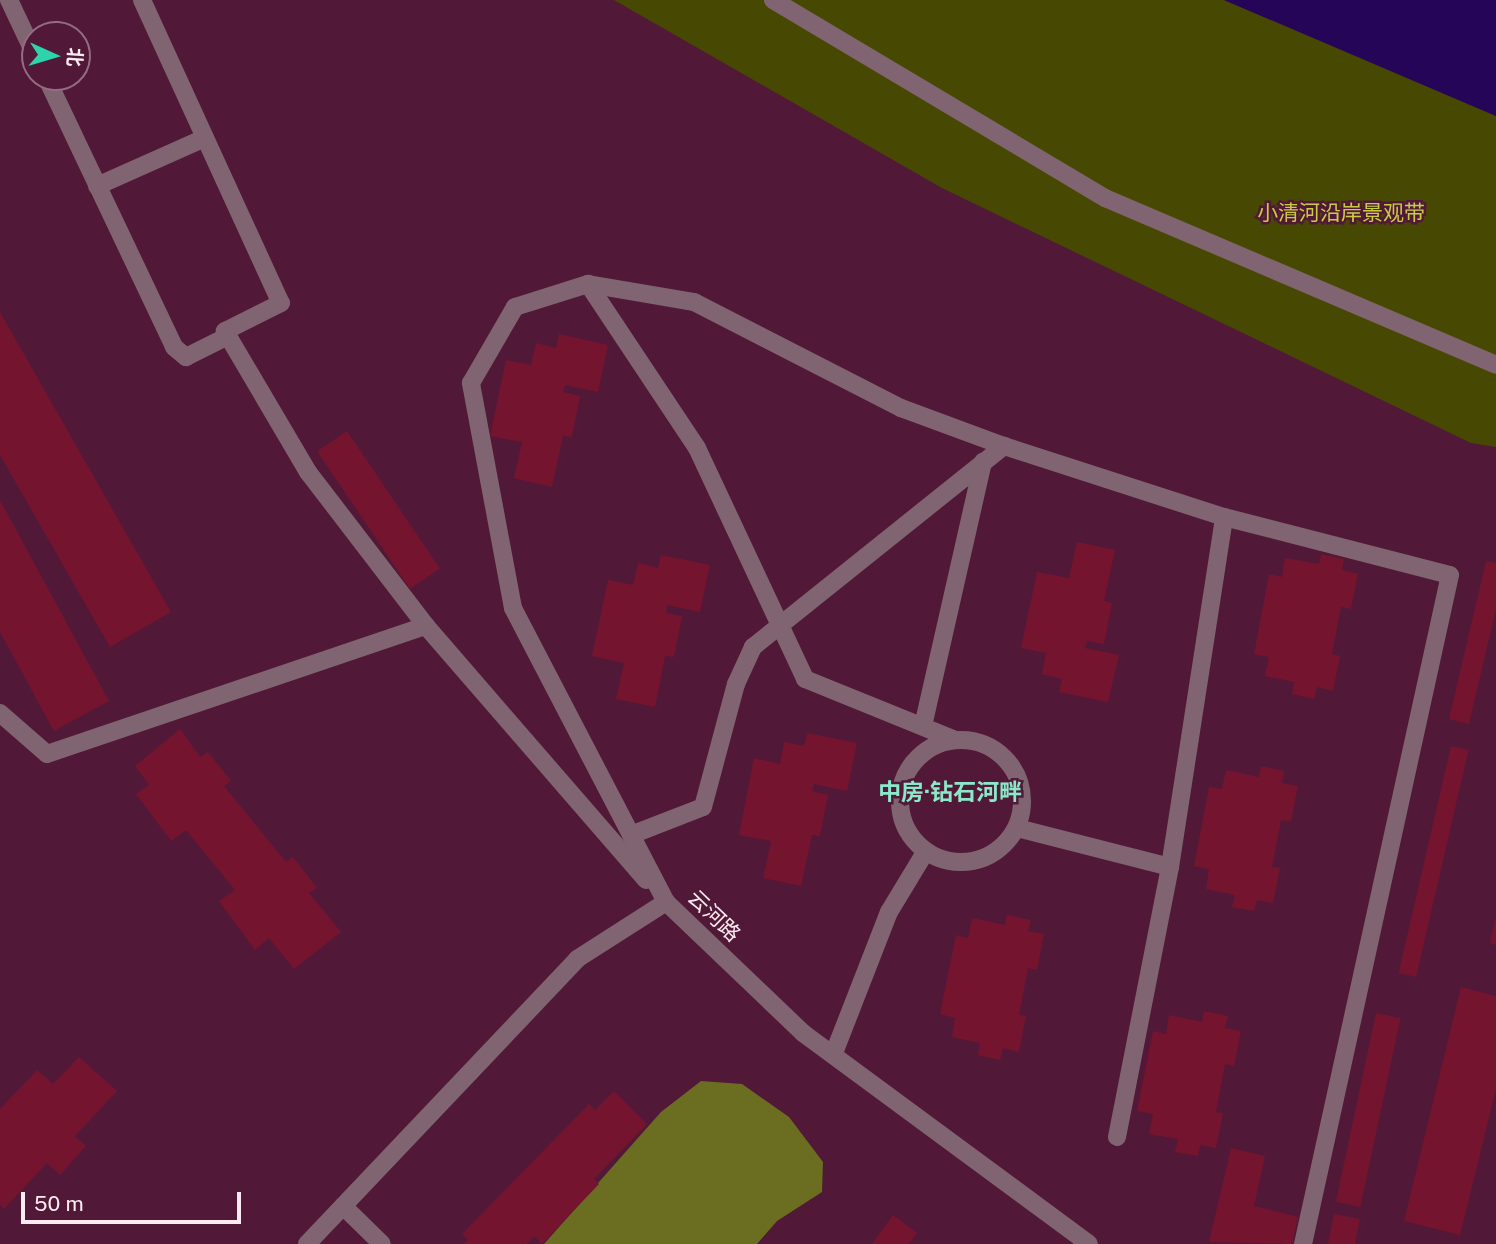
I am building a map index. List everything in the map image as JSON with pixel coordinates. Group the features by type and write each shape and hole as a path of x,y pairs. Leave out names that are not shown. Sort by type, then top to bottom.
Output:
{"street":[{"path":"9,0 21,25"},
{"path":"142,0 281,303 225,331 308,472 426,626 666,902"},
{"path":"773,0 1105,198 1496,365"},
{"path":"53,91 174,347 186,357 228,335"},
{"path":"97,186 205,138"},
{"path":"588,284 697,448 805,679 955,740 973,741 1005,758 1021,791 1017,828 1004,845 987,857 966,862 945,860 926,851 911,836 900,796 906,776 918,758 955,740"},
{"path":"666,902 513,608 471,383 515,307 588,284 694,302 901,408 1004,446 1224,517 1450,575 1303,1244"},
{"path":"631,835 703,807 736,684 753,647 1004,446"},
{"path":"923,726 983,462"},
{"path":"1117,1137 1170,867 1224,517"},
{"path":"0,713 47,754 426,626"},
{"path":"1017,828 1170,867"},
{"path":"834,1053 889,912 926,851"},
{"name":"云河路","path":"307,1244 577,959 666,902 803,1033 834,1053 1089,1244"},
{"path":"343,1206 382,1244"}],"green space":[{"name":"小清河沿岸景观带","path":"614,0 1224,0 1496,116 1496,447 1471,443 942,188"}],"shaded area":[{"path":"1224,0 1496,0 1496,116"},
{"path":"701,1081 742,1084 789,1117 823,1162 822,1192 777,1221 757,1244 544,1244 661,1112"}],"building":[{"path":"0,312 171,612 110,647 0,455"},
{"path":"559,334 608,345 598,392 565,385 563,392 580,396 572,437 563,436 552,487 514,478 522,442 490,436 506,360 531,365 536,343 556,348"},
{"path":"347,431 440,569 410,589 317,451"},
{"path":"0,500 109,701 54,731 0,632"},
{"path":"1077,542 1115,550 1104,601 1112,603 1104,644 1087,641 1085,648 1119,655 1108,702 1059,692 1062,679 1042,674 1046,653 1021,648 1037,572 1069,578"},
{"path":"1321,554 1344,559 1342,570 1358,574 1351,609 1341,607 1332,654 1340,656 1333,691 1317,687 1314,699 1292,694 1294,682 1265,676 1269,657 1254,654 1269,574 1282,577 1285,558 1319,564"},
{"path":"661,555 710,565 700,612 667,605 666,613 682,616 674,657 665,656 655,707 616,699 624,663 592,656 608,580 633,585 638,563 658,568"},
{"path":"1486,561 1496,563 1496,609 1469,724 1449,719"},
{"path":"180,729 200,757 208,752 231,781 224,786 286,862 293,857 317,888 309,893 341,932 294,969 269,938 255,950 219,901 235,890 186,830 171,841 136,794 149,785 135,766"},
{"path":"807,733 857,743 847,791 814,784 812,791 828,795 820,836 812,835 801,886 763,878 771,841 739,835 754,758 780,764 784,742 804,746"},
{"path":"1451,746 1469,750 1416,977 1399,973"},
{"path":"1261,766 1284,771 1282,783 1298,786 1291,821 1281,820 1272,867 1280,868 1273,903 1257,900 1254,911 1232,907 1235,895 1206,889 1209,869 1194,866 1209,787 1222,789 1226,770 1259,777"},
{"path":"1007,915 1031,920 1028,931 1044,934 1037,970 1028,968 1019,1015 1026,1016 1019,1052 1003,1048 1000,1060 978,1055 980,1043 952,1037 955,1018 940,1014 956,935 968,938 972,918 1005,925"},
{"path":"1496,920 1496,945 1490,943"},
{"path":"1461,987 1496,996 1496,1089 1460,1235 1404,1221"},
{"path":"1204,1011 1228,1016 1225,1028 1241,1031 1234,1066 1225,1064 1216,1112 1223,1113 1216,1148 1200,1145 1198,1156 1175,1152 1178,1139 1149,1134 1153,1114 1137,1111 1153,1031 1166,1034 1169,1015 1202,1022"},
{"path":"1376,1013 1400,1018 1360,1207 1336,1202"},
{"path":"79,1057 117,1091 75,1136 86,1146 60,1175 47,1163 4,1209 0,1205 0,1109 37,1070 53,1084"},
{"path":"614,1091 647,1124 594,1179 599,1184 542,1244 534,1236 527,1244 463,1244 468,1240 462,1234 589,1104 595,1110"},
{"path":"1231,1148 1265,1156 1254,1206 1298,1217 1292,1244 1209,1242"},
{"path":"1334,1214 1360,1219 1355,1244 1328,1244"},
{"path":"893,1215 917,1233 909,1244 872,1244"}],"district":[{"name":"中房·钻石河畔","path":"950,792"}]}
